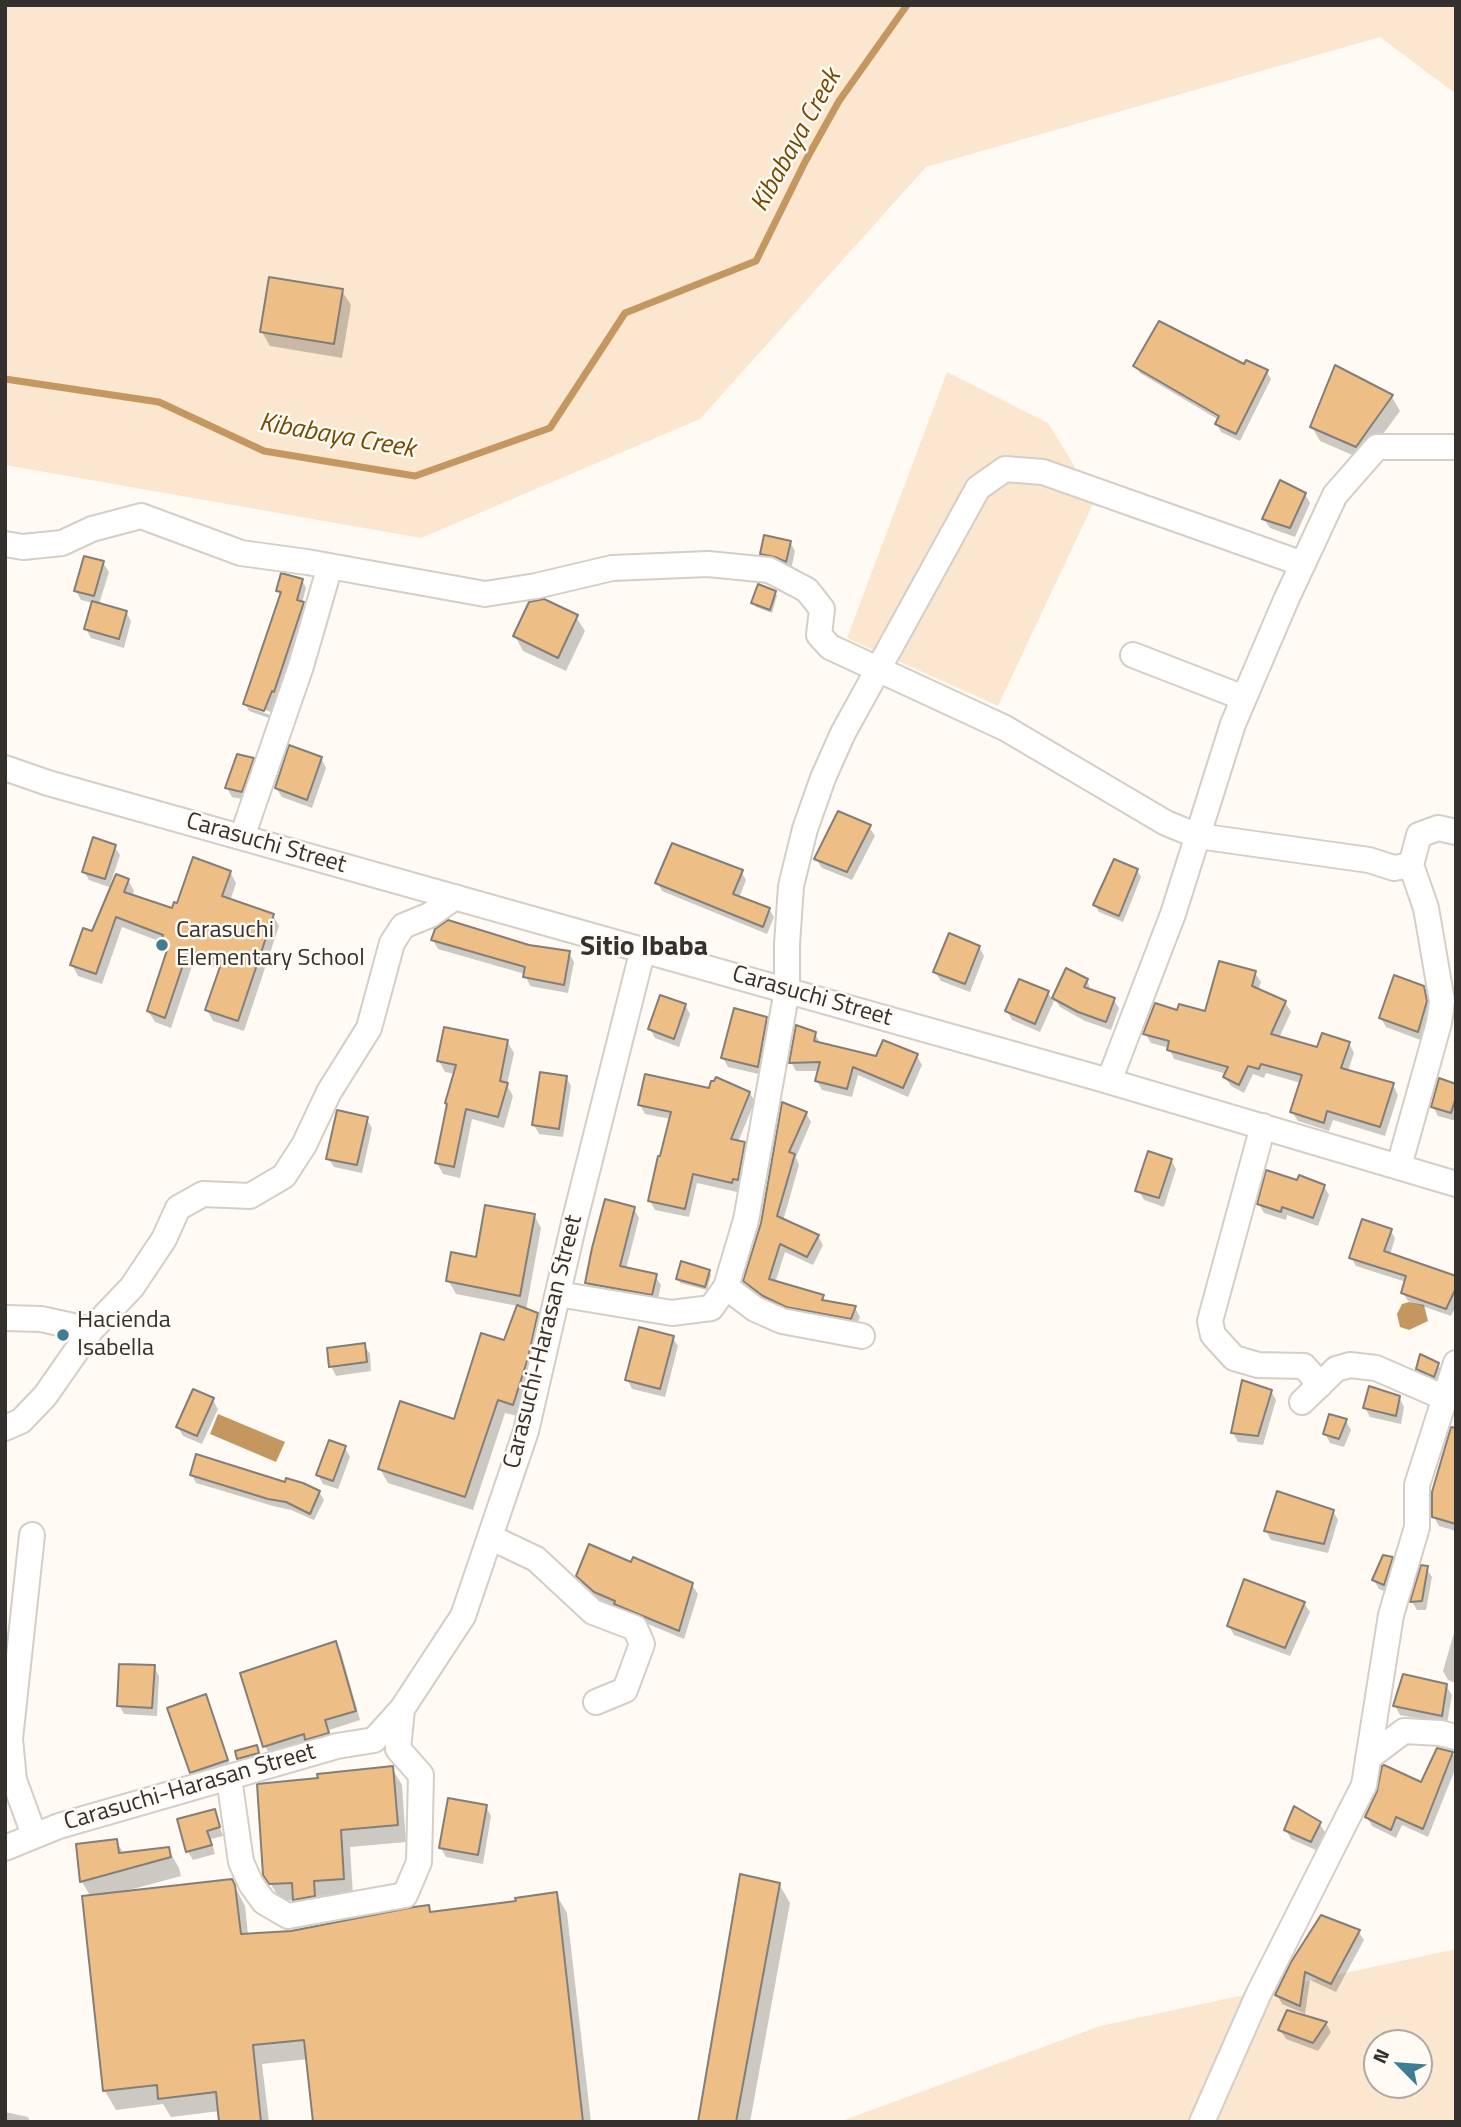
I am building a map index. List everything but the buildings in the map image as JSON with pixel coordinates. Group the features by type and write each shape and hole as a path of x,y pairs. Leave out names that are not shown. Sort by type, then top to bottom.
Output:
{"street":[{"path":"1109,1081 1173,914 1233,724 1335,495 1377,447 1456,447"},
{"path":"558,1294 672,1313 710,1308 726,1287 746,1220 787,990 791,886 805,829 823,778 876,669 978,488 1005,469 1043,472 1303,564"},
{"path":"5,544 23,547 62,543 92,529 141,516 242,552 485,594 536,586 612,568 708,564 769,570 807,590 822,609 819,635 831,647 1005,728 1166,823 1198,835 1369,860 1394,868 1411,865"},
{"path":"242,837 301,666 330,566"},
{"path":"1133,655 1244,698"},
{"name":"Carasuchi Street","path":"5,768 48,783 1109,1081 1456,1184"},
{"path":"1399,1166 1439,1023 1442,1001 1426,908 1411,865 1419,835 1438,828 1456,832"},
{"path":"5,1428 21,1421 45,1396 91,1330 132,1287 164,1239 178,1208 203,1194 250,1196 284,1176 304,1145 328,1092 369,1028 392,943 403,926 430,915 455,897"},
{"name":"Carasuchi-Harasan Street","path":"5,1848 59,1826 337,1746 374,1740 402,1709 463,1616 526,1432 643,949"},
{"path":"1263,1126 1210,1321 1213,1335 1234,1357 1258,1365 1304,1366 1320,1385"},
{"path":"726,1287 755,1308 782,1321 862,1336"},
{"path":"5,1298 41,1319"},
{"path":"5,1318 41,1319 91,1330"},
{"path":"1202,2122 1259,1993 1364,1785 1391,1615 1417,1527 1417,1485 1456,1363"},
{"path":"1302,1402 1336,1369 1350,1365 1376,1368 1445,1398"},
{"path":"32,1535 10,1739 14,1780 34,1835"},
{"path":"490,1538 536,1559 593,1612 635,1628 642,1644 625,1690 596,1702"},
{"path":"229,1778 241,1863 264,1902 288,1916 405,1895 419,1862 421,1775 398,1749 402,1709"},
{"path":"1368,1758 1405,1731 1440,1733 1456,1737"}],"shaded area":[{"path":"5,5 1456,5 1456,94 1380,37 926,167 700,419 421,538 5,465"},
{"path":"947,372 1048,423 1093,504 998,706 847,638"},
{"path":"1409,1302 1424,1305 1428,1321 1409,1330 1400,1327 1397,1314 1402,1304"},
{"path":"218,1414 285,1442 276,1462 210,1434"},
{"path":"1456,1949 1456,2122 839,2122 1100,2026"}],"waterway":[{"name":"Kibabaya Creek","path":"5,379 159,402 264,451 415,476 550,428 625,313 756,261 806,160 839,101 907,5"}],"place":[{"name":"Carasuchi Elementary School","path":"162,945"},
{"name":"Hacienda Isabella","path":"63,1335"}],"district":[{"name":"Sitio Ibaba","path":"644,948"}]}
